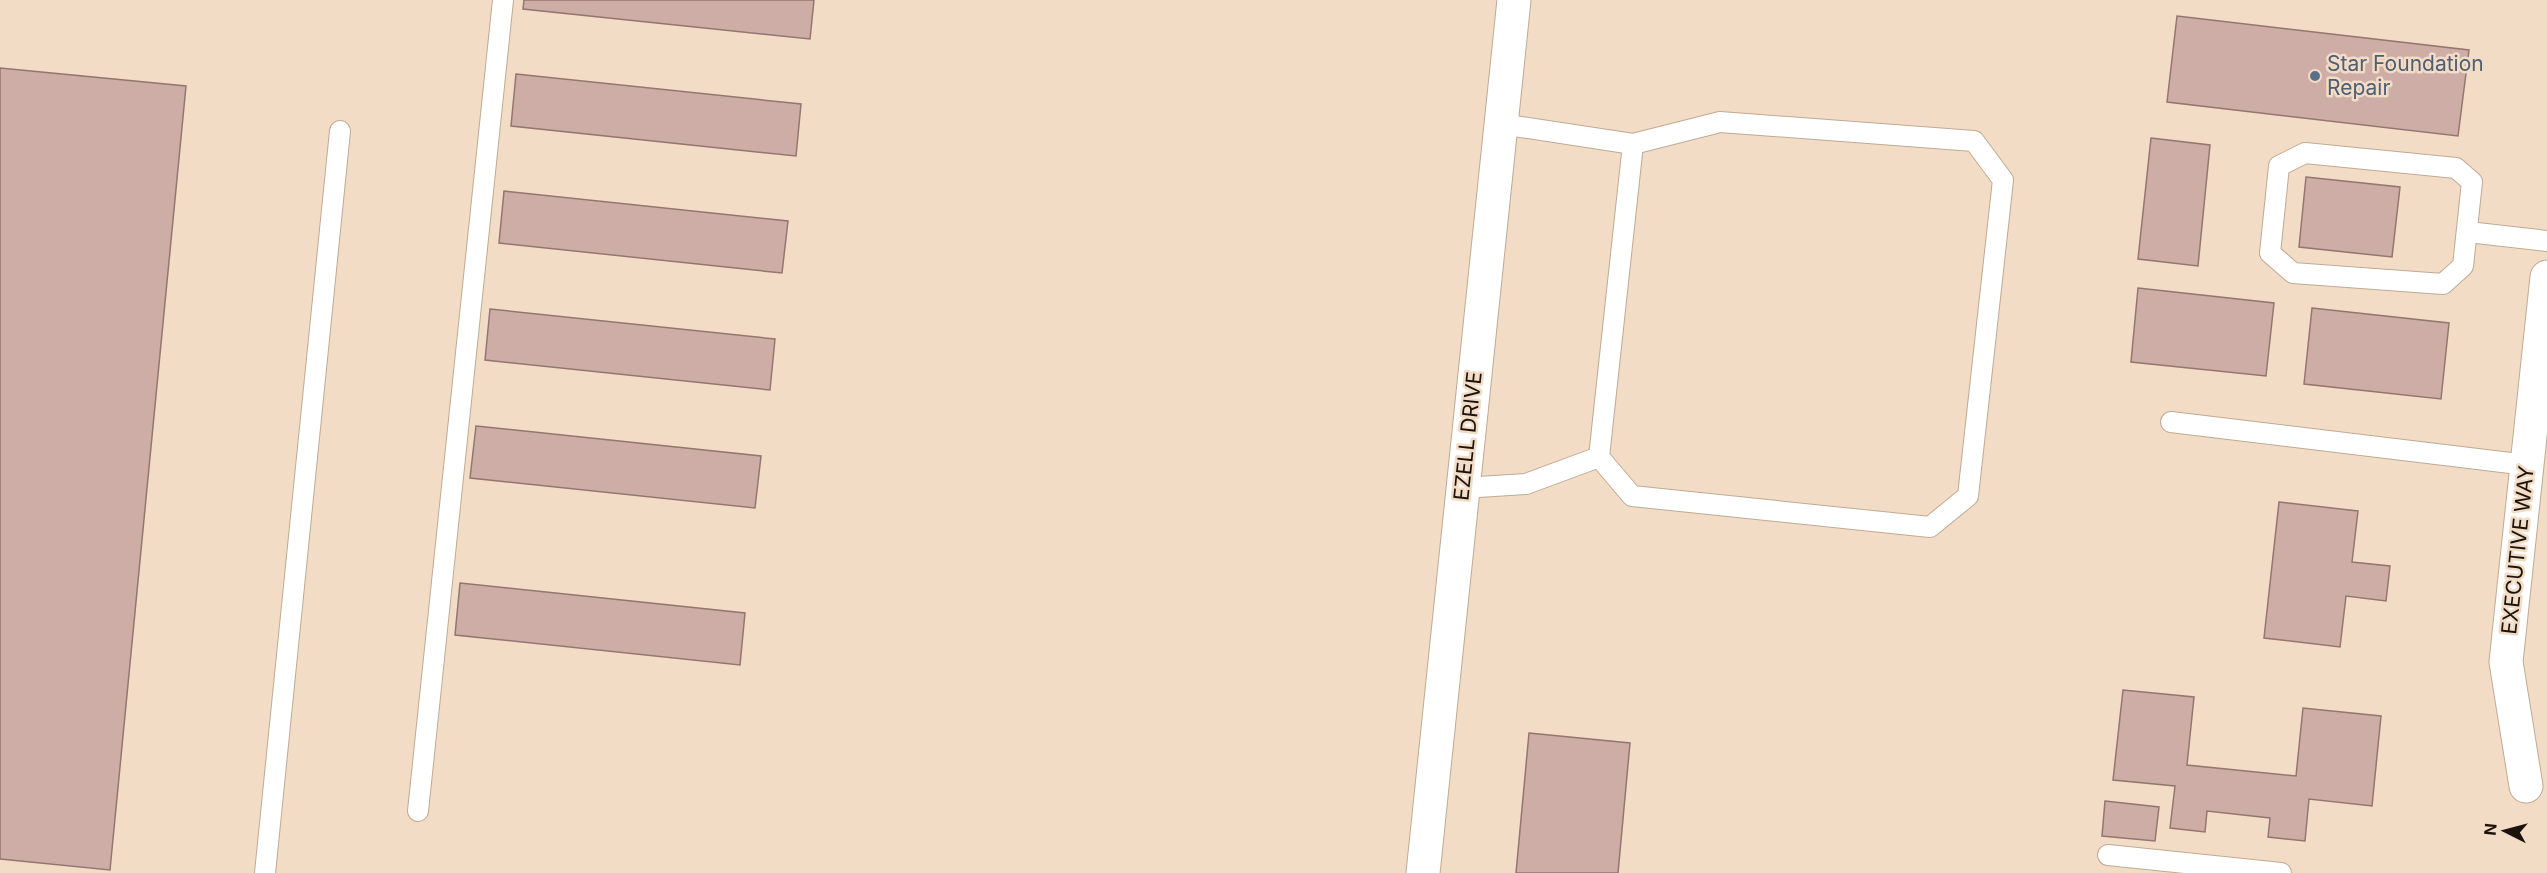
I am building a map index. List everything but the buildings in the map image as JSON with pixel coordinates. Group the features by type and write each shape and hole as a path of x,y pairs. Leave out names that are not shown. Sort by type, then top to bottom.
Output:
{"street":[{"name":"EZELL DRIVE","path":"1423,873 1514,0"},
{"name":"EXECUTIVE WAY","path":"2526,786 2506,662 2547,277"}],"lane":[{"path":"418,811 503,0"},
{"path":"1501,124 1633,144 1720,122 1974,141 2003,180 1968,496 1930,527 1632,496 1599,457 1633,144"},
{"path":"265,873 340,131"},
{"path":"2305,153 2456,168 2472,182 2468,232 2463,266 2443,284 2293,273 2270,253 2279,166 2305,153"},
{"path":"2468,232 2547,241"},
{"path":"2171,422 2527,465"},
{"path":"1463,488 1526,484 1599,457"},
{"path":"2108,855 2281,873"}],"place":[{"name":"Star Foundation Repair","path":"2315,76"}]}
